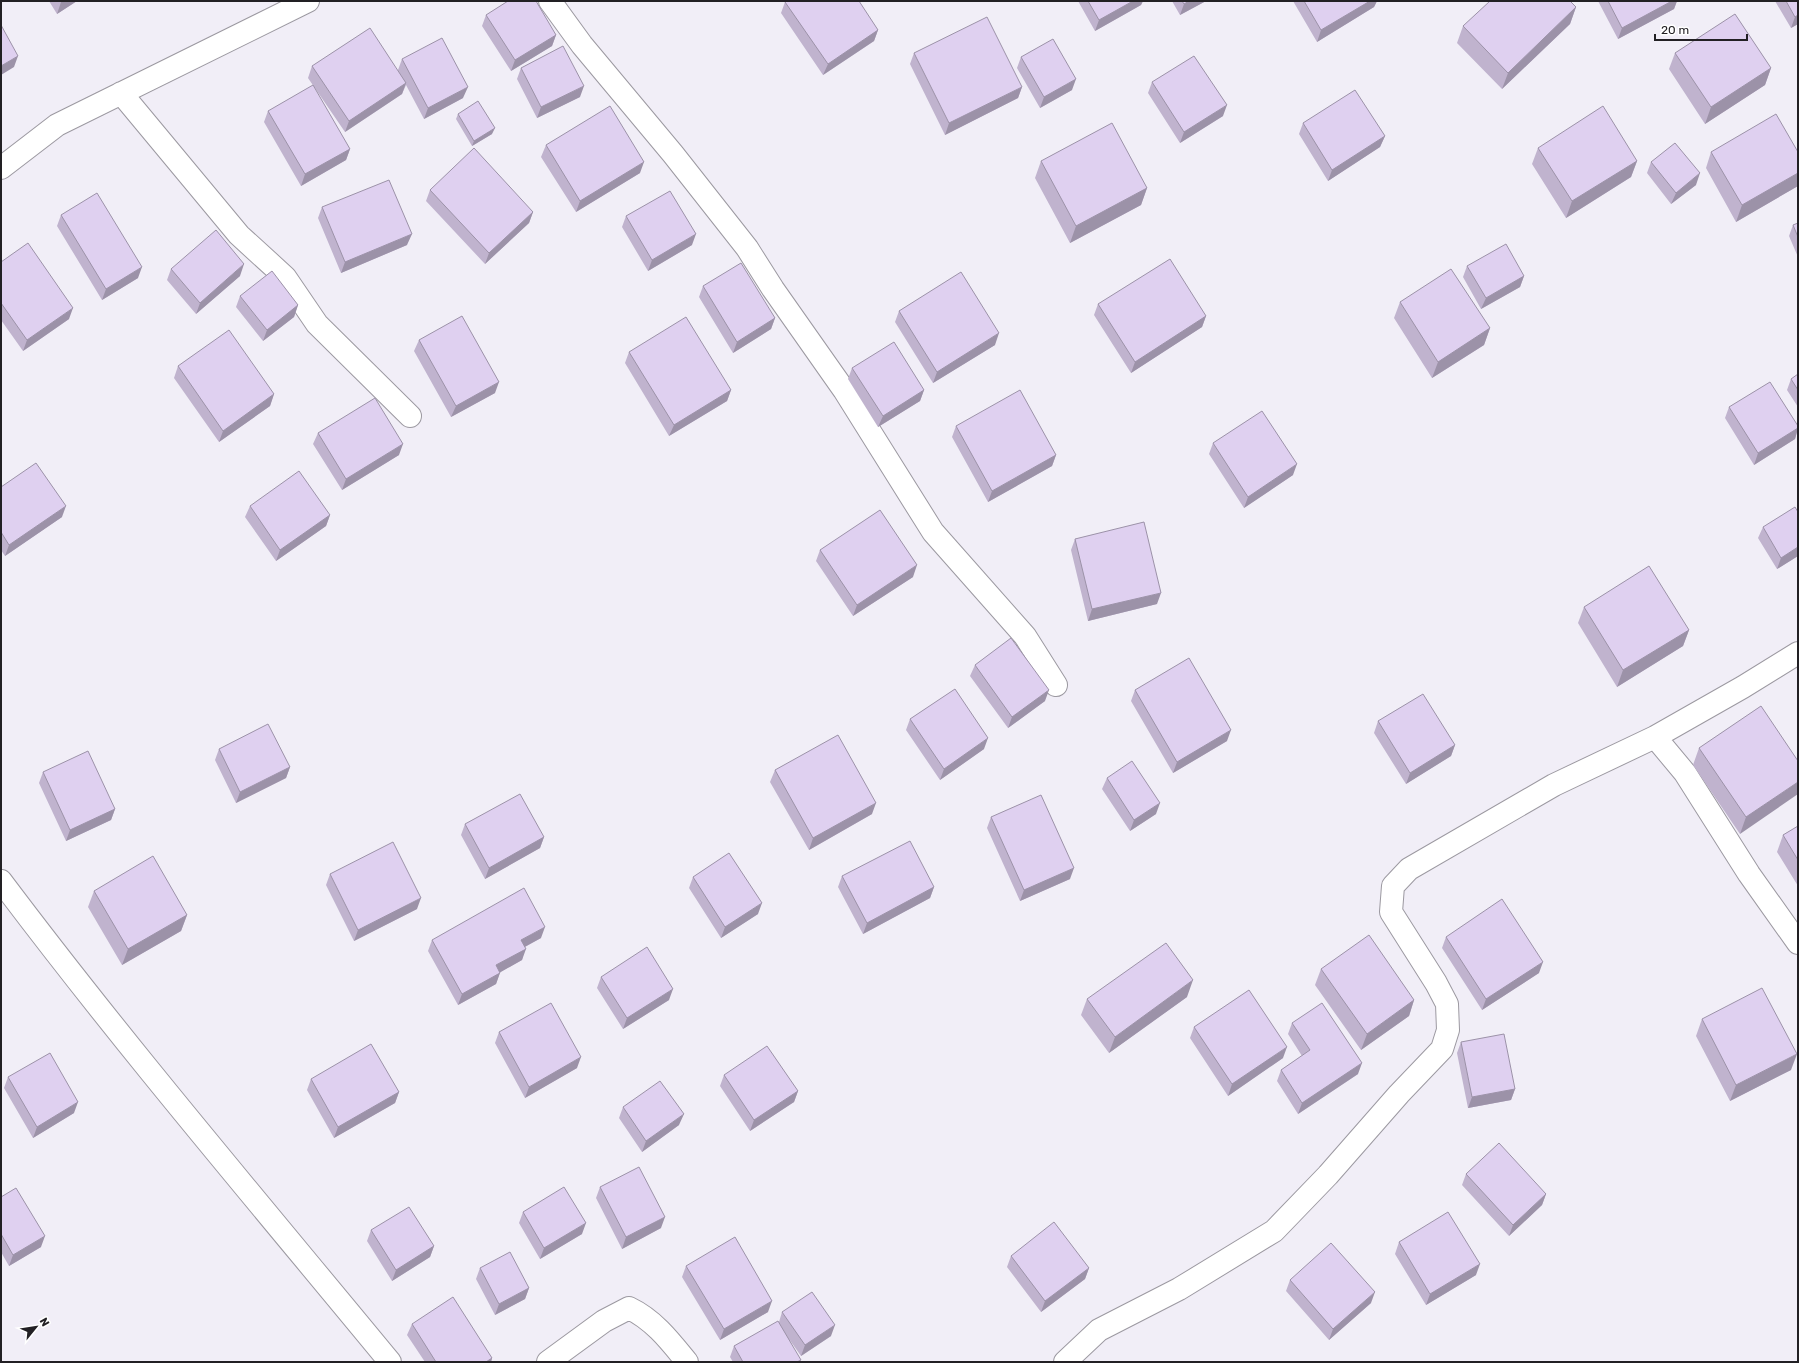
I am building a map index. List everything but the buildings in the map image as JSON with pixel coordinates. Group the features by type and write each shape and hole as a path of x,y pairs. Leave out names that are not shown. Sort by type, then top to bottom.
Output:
{"street":[{"path":"1,168 57,125 308,1"},
{"path":"550,1 582,45 674,154 747,248 773,289 844,390 933,532 1025,636 1056,685"},
{"path":"121,93 239,235 285,277 318,324 410,416"},
{"path":"1065,1362 1099,1330 1179,1289 1274,1231 1442,1049 1448,1030 1446,1004 1436,982 1391,912 1393,886 1409,869 1554,785 1655,737 1743,687 1798,653"},
{"path":"1655,737 1685,773 1749,874 1798,943"},
{"path":"1,881 56,954 181,1110 390,1362"},
{"path":"548,1362 604,1320 629,1308 644,1315 667,1338 687,1362"}]}
